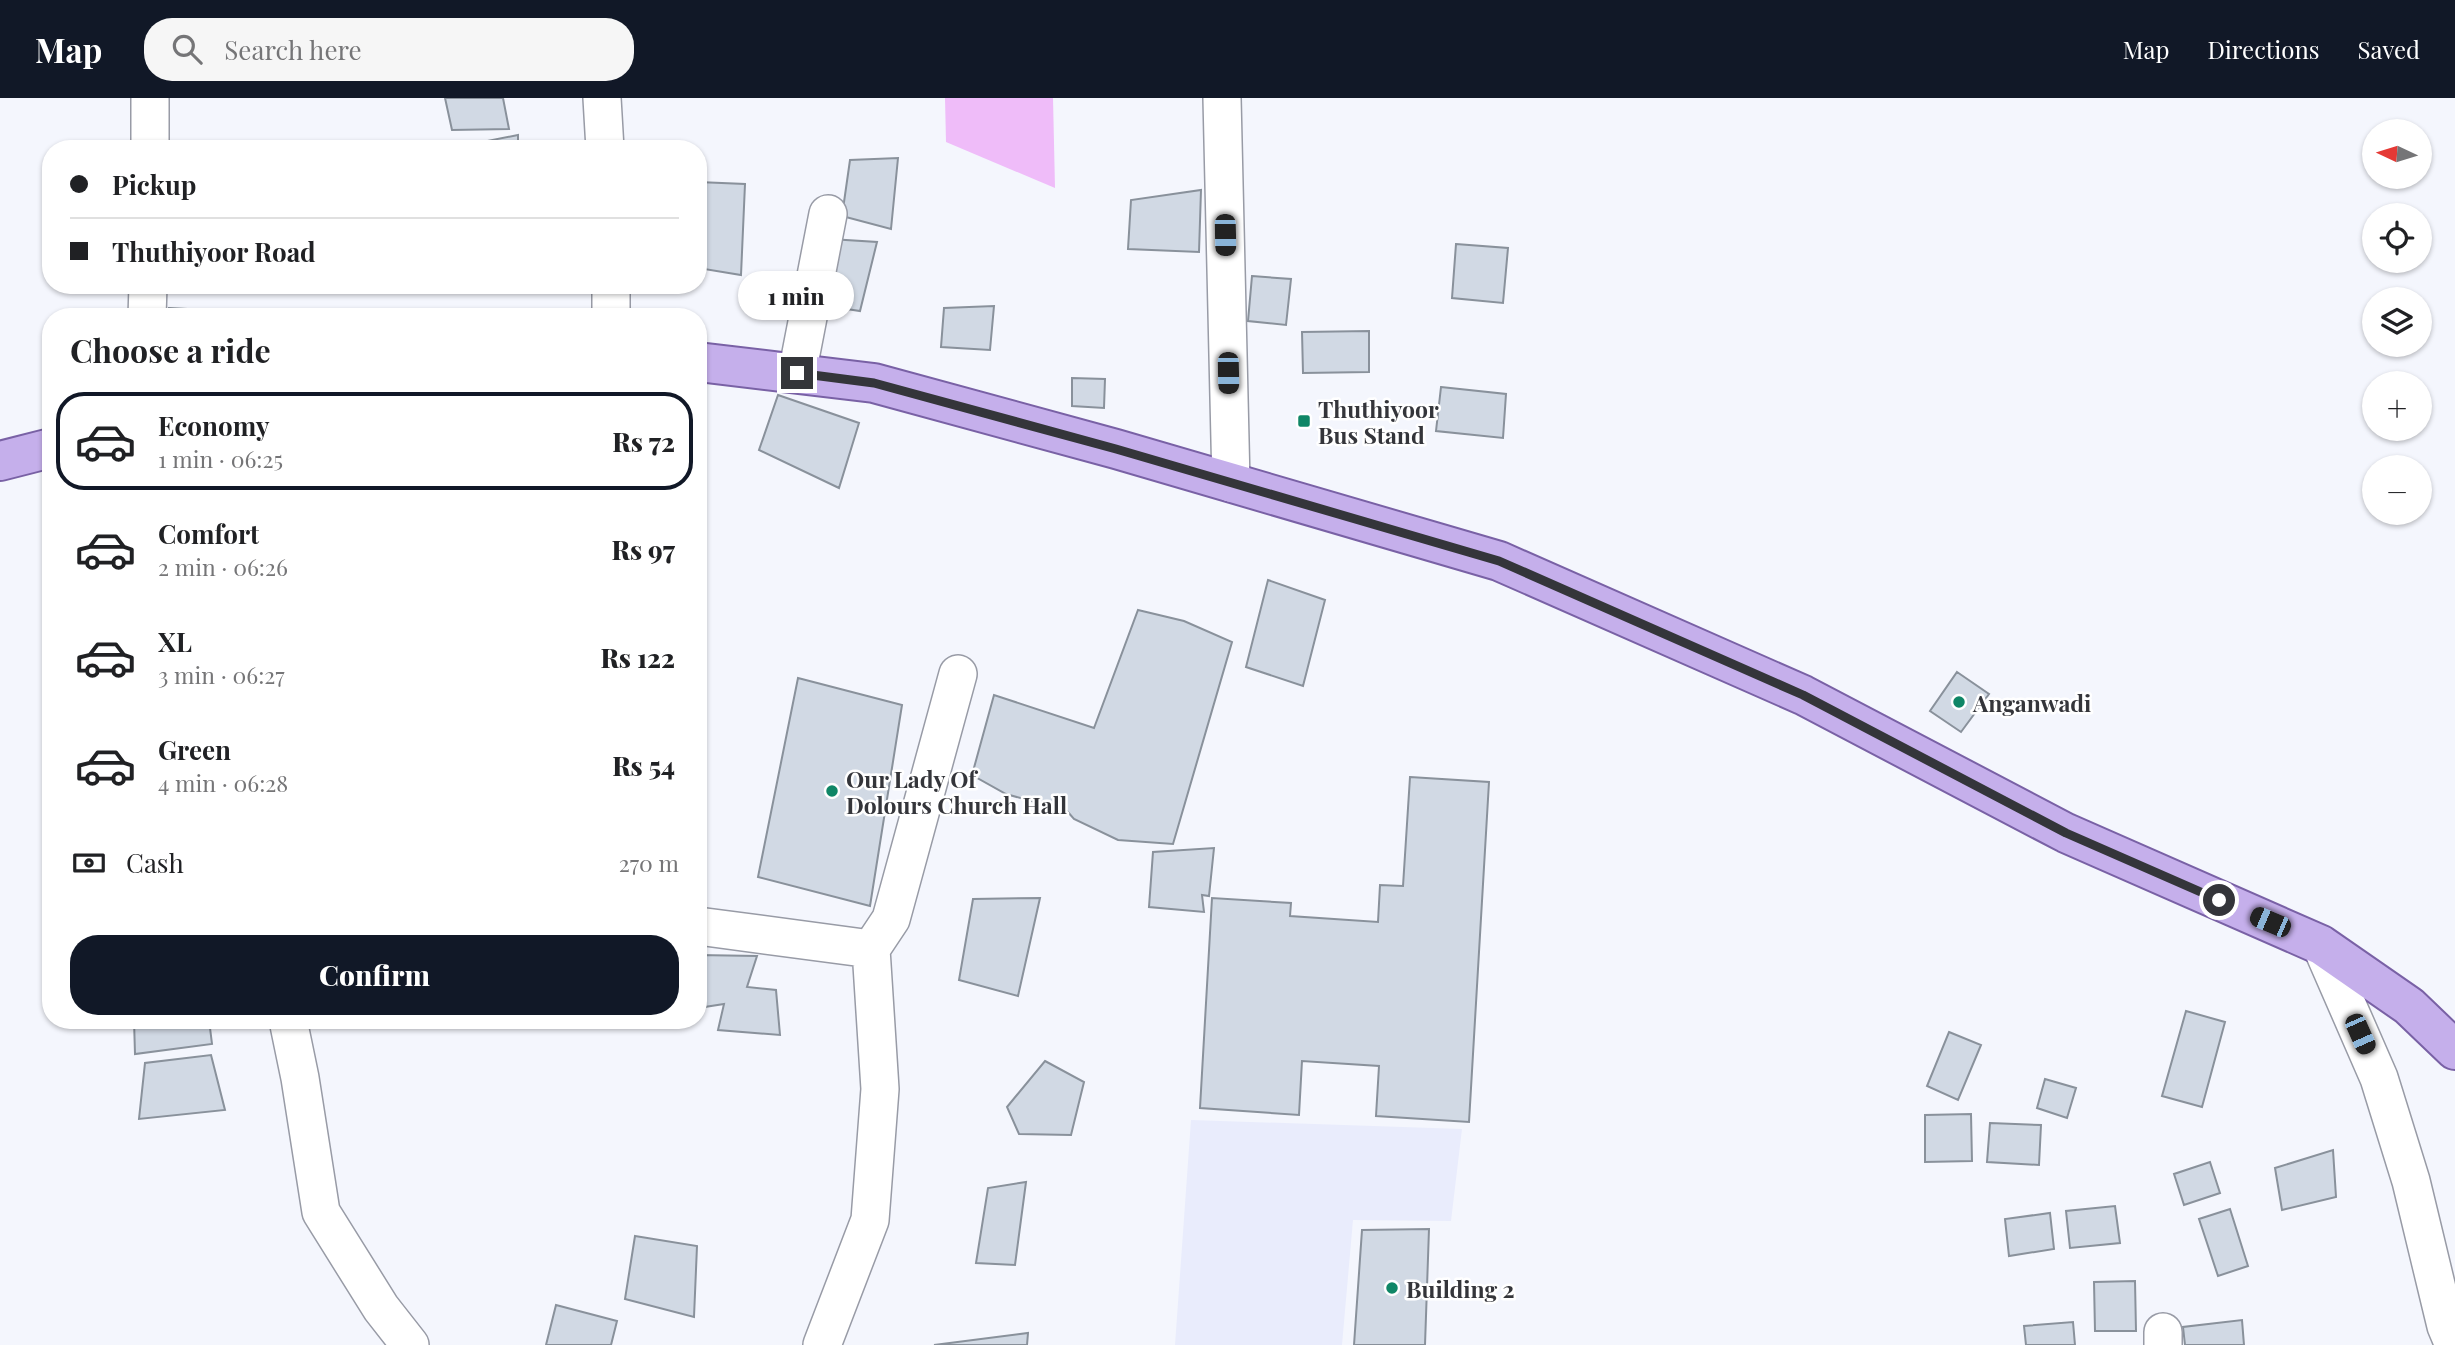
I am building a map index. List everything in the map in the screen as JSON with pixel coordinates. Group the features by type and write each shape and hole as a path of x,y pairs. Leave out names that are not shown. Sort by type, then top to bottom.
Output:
{"main road":[{"path":"707,363 874,383 1375,523 1499,561 1803,695 2066,833 2321,945 2409,1006 2455,1050"},
{"path":"0,461 42,450"}],"street":[{"path":"150,98 150,140"},
{"path":"602,98 605,140"},
{"path":"1222,98 1231,482"},
{"path":"797,373 828,214"},
{"path":"822,1345 870,1220 880,1088 871,949 891,919 958,674"},
{"path":"707,927 871,949"},
{"path":"2321,945 2379,1079 2411,1181 2446,1326 2454,1345"},
{"path":"290,1029 321,1212 381,1308 410,1345"}],"shaded area":[{"path":"945,98 1053,98 1055,188 946,142"},
{"path":"1191,1120 1462,1129 1451,1221 1353,1220 1342,1345 1175,1345"}],"building":[{"path":"445,98 503,98 509,129 452,130"},
{"path":"518,135 518,140 492,140"},
{"path":"898,158 891,229 842,216 850,160"},
{"path":"707,182 745,184 741,275 707,269"},
{"path":"1201,190 1199,252 1128,249 1131,200"},
{"path":"830,239 877,242 860,311 821,305"},
{"path":"1456,244 1508,248 1503,303 1452,298"},
{"path":"1252,276 1291,279 1286,325 1248,321"},
{"path":"994,306 990,350 941,347 944,308"},
{"path":"1369,331 1369,372 1303,373 1302,332"},
{"path":"1072,378 1105,379 1104,408 1072,406"},
{"path":"1441,387 1506,394 1503,438 1436,431"},
{"path":"778,395 859,423 839,488 759,450"},
{"path":"1268,580 1325,600 1303,686 1246,667"},
{"path":"1138,610 1184,621 1232,642 1173,844 1118,840 1074,819 1067,811 1006,794 972,775 994,695 1094,728"},
{"name":"Anganwadi","path":"1957,672 1989,694 1961,732 1930,711"},
{"name":"Our Lady Of Dolours Church Hall","path":"798,678 902,705 870,906 758,877"},
{"path":"1410,777 1489,782 1469,1122 1376,1116 1379,1066 1302,1061 1299,1115 1200,1108 1212,898 1291,903 1290,916 1378,922 1380,885 1403,886"},
{"path":"1214,848 1209,896 1202,895 1204,912 1149,907 1153,852"},
{"path":"1040,898 1018,996 959,980 973,899"},
{"path":"707,955 757,956 747,987 776,990 780,1035 718,1030 724,1004 707,1007"},
{"path":"2186,1011 2225,1022 2202,1107 2162,1096"},
{"path":"134,1029 210,1029 212,1044 135,1054"},
{"path":"1949,1032 1981,1045 1958,1100 1927,1086"},
{"path":"211,1055 225,1110 139,1119 145,1063"},
{"path":"1045,1061 1084,1082 1071,1135 1019,1134 1007,1107"},
{"path":"2045,1079 2076,1088 2067,1118 2037,1108"},
{"path":"1971,1114 1972,1161 1925,1162 1925,1115"},
{"path":"1990,1123 2041,1125 2039,1165 1987,1162"},
{"path":"2333,1150 2336,1197 2282,1210 2275,1168"},
{"path":"2210,1162 2220,1193 2184,1205 2174,1174"},
{"path":"1026,1182 1015,1265 976,1263 988,1188"},
{"path":"2115,1206 2120,1243 2070,1248 2066,1211"},
{"path":"2230,1209 2248,1266 2218,1276 2199,1219"},
{"path":"2050,1213 2054,1249 2009,1256 2005,1219"},
{"name":"Building 2","path":"1429,1229 1425,1345 1354,1345 1362,1230"},
{"path":"635,1236 697,1246 694,1317 625,1299"},
{"path":"2135,1281 2136,1331 2095,1331 2094,1282"},
{"path":"556,1305 617,1321 611,1345 546,1345"},
{"path":"2242,1320 2244,1345 2185,1345 2183,1327"},
{"path":"2073,1322 2075,1345 2026,1345 2024,1326"},
{"path":"1028,1333 1027,1345 934,1345"}],"place":[{"name":"Thuthiyoor Bus Stand","path":"1304,421"},
{"name":"Anganwadi","path":"1959,702"},
{"name":"Our Lady Of Dolours Church Hall","path":"832,791"},
{"name":"Building 2","path":"1392,1288"}],"route":[{"path":"797,373 874,383 1116,449 1499,561 1803,695 2066,833 2219,900"}]}
